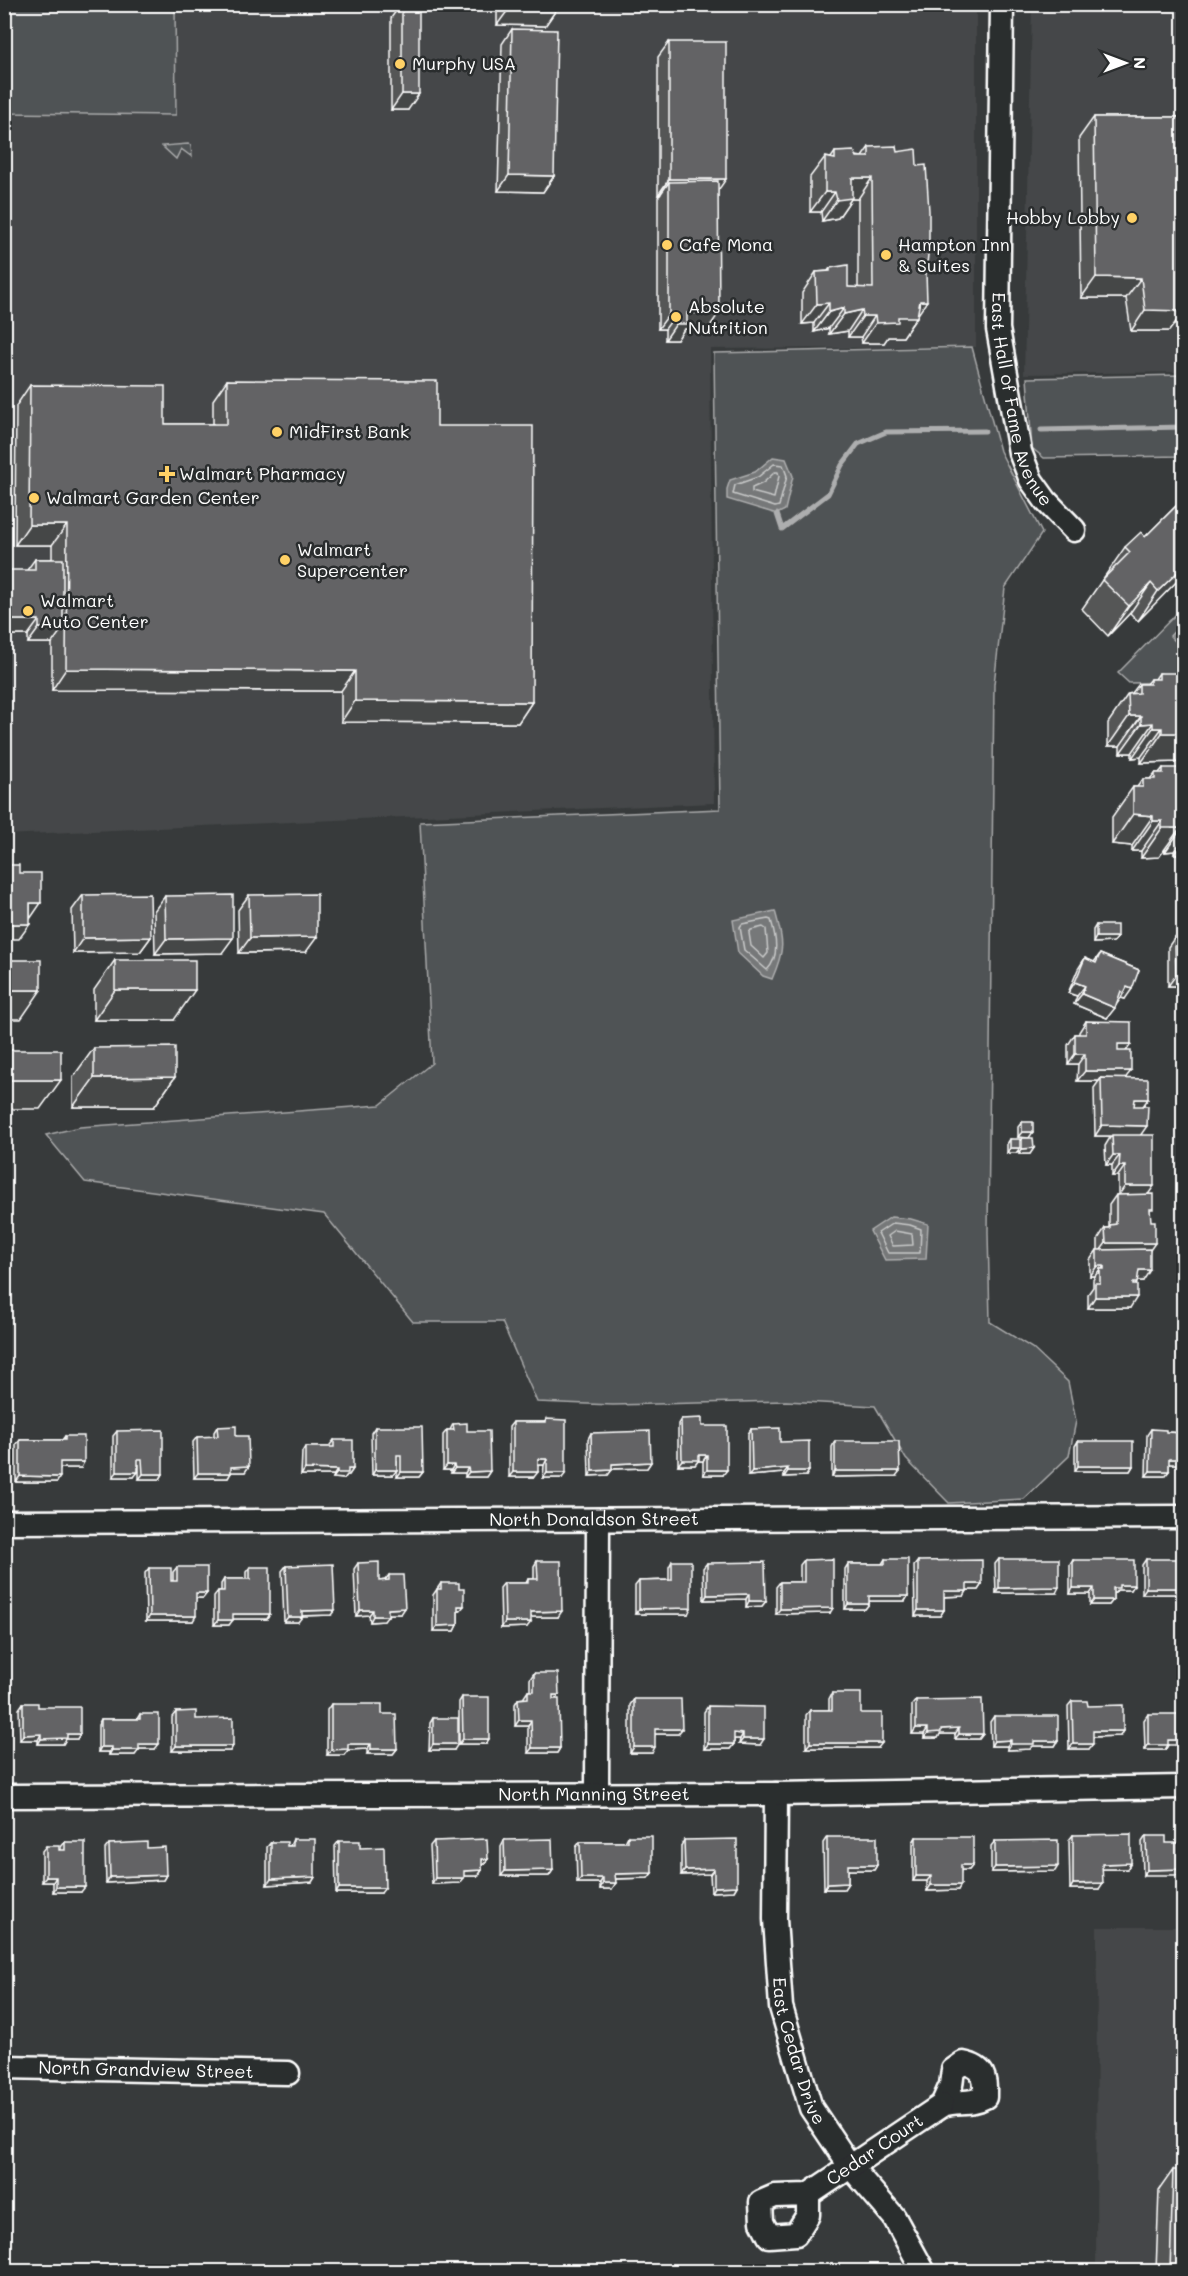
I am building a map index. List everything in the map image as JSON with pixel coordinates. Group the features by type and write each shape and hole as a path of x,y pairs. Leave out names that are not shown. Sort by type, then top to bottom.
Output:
{"street":[{"name":"East Hall of Fame Avenue","path":"1002,4 998,329 1020,452 1031,480 1074,530"},
{"name":"North Donaldson Street","path":"4,1522 1184,1517"},
{"path":"597,1794 598,1520"},
{"name":"North Manning Street","path":"4,1796 776,1794 1184,1787"},
{"name":"East Cedar Drive","path":"776,1794 775,1919 781,2007 811,2108 850,2166 894,2217 924,2271"},
{"name":"North Grandview Street","path":"4,2067 288,2073"},
{"name":"Cedar Court","path":"808,2196 942,2105"}],"shaded area":[{"path":"5,4 175,5 176,115 5,113"},
{"path":"4,5 976,5 976,347 710,349 714,803 5,835"},
{"path":"1032,5 1183,5 1183,372 1024,374"},
{"path":"191,145 192,157 181,149 176,159 162,146"},
{"path":"972,347 1000,451 1042,533 1005,588 994,684 988,1232 990,1322 1032,1348 1068,1382 1076,1421 1069,1456 1024,1499 949,1503 906,1459 875,1406 786,1401 613,1405 537,1402 502,1322 413,1322 324,1214 85,1182 46,1135 80,1127 380,1105 432,1063 420,822 720,809 714,353"},
{"path":"1183,375 1183,456 1044,458 1032,448 1027,378"},
{"path":"1183,607 1183,682 1129,683 1118,673"},
{"path":"1097,1927 1183,1927 1183,2271 1096,2272"}],"water":[{"path":"773,457 786,459 793,476 785,510 777,514 727,499 730,480 755,472"},
{"path":"1183,622 1184,660 1178,655 1183,649 1170,636"},
{"path":"775,911 782,946 772,979 763,976 738,953 733,920"},
{"path":"891,1217 928,1224 926,1259 885,1260 870,1231"}],"building":[{"path":"402,4 419,4 419,94 402,94"},
{"path":"508,4 556,4 556,10 508,10"},
{"path":"512,29 557,30 554,176 509,175"},
{"path":"669,42 726,42 726,179 669,179"},
{"name":"Hobby Lobby","path":"1094,117 1184,117 1183,311 1145,310 1141,278 1096,277"},
{"path":"896,146 897,152 916,149 917,166 926,165 929,211 927,301 920,301 917,317 898,317 898,322 876,323 875,316 863,316 862,310 844,314 844,308 829,312 829,303 817,304 816,272 830,271 830,268 848,265 848,287 873,288 872,178 852,178 852,198 837,200 835,192 825,192 825,157 835,159 835,152 854,151 857,157 869,157 869,147"},
{"path":"718,181 719,313 687,313 687,324 676,324 676,314 669,314 669,182"},
{"name":"Walmart Supercenter","path":"227,380 437,381 437,426 533,426 532,702 355,701 355,671 66,669 67,525 29,525 30,385 165,386 165,424 227,424"},
{"path":"1184,498 1184,566 1158,591 1151,583 1129,606 1102,580 1130,552 1125,547 1141,532 1145,537"},
{"path":"35,559 63,559 63,628 39,628 39,620 4,620 4,570 35,570"},
{"path":"1159,673 1181,673 1181,678 1184,678 1184,733 1162,733 1162,728 1153,728 1153,723 1141,724 1141,716 1129,716 1128,694 1139,693 1139,684 1150,684 1150,679 1159,679"},
{"path":"1163,768 1179,768 1179,785 1184,785 1184,809 1180,809 1180,828 1162,828 1162,821 1153,821 1153,816 1133,814 1133,787 1143,787 1143,779 1155,779 1155,773 1163,773"},
{"path":"4,865 19,865 19,873 41,873 41,903 30,903 30,924 4,924"},
{"path":"150,894 151,937 83,938 83,895"},
{"path":"317,894 317,937 250,938 249,895"},
{"path":"233,895 233,938 166,939 165,896"},
{"path":"1096,925 1117,925 1117,937 1096,937"},
{"path":"1175,937 1184,937 1184,975 1176,975"},
{"path":"1100,954 1139,970 1132,989 1127,987 1124,993 1121,991 1115,1008 1082,994 1085,986 1075,982 1085,958 1096,963"},
{"path":"4,960 41,960 41,990 4,990"},
{"path":"115,960 195,960 195,990 115,990"},
{"path":"1086,1021 1131,1022 1131,1044 1118,1044 1118,1051 1131,1051 1131,1071 1085,1071 1085,1054 1075,1054 1075,1034 1086,1034"},
{"path":"175,1047 175,1077 94,1078 94,1048"},
{"path":"4,1050 61,1050 61,1080 4,1080"},
{"path":"1101,1078 1148,1079 1148,1099 1135,1099 1134,1106 1148,1106 1147,1126 1102,1125"},
{"path":"1022,1122 1033,1122 1033,1132 1022,1132"},
{"path":"1112,1135 1154,1135 1154,1186 1125,1186 1125,1166 1119,1166 1120,1155 1113,1155"},
{"path":"1022,1138 1033,1138 1034,1148 1022,1149"},
{"path":"1010,1139 1020,1139 1020,1148 1010,1148"},
{"path":"1153,1194 1153,1209 1150,1209 1151,1221 1155,1221 1155,1243 1106,1243 1105,1228 1116,1224 1116,1195"},
{"path":"1150,1249 1150,1270 1139,1270 1137,1283 1133,1283 1137,1285 1137,1297 1095,1297 1095,1283 1100,1283 1100,1269 1104,1269 1104,1266 1097,1266 1097,1250"},
{"path":"702,1418 702,1426 727,1426 727,1470 707,1470 707,1455 699,1455 699,1460 682,1460 681,1419"},
{"path":"546,1419 566,1420 566,1473 547,1473 547,1459 538,1459 538,1472 513,1472 513,1422 546,1422"},
{"path":"467,1423 467,1431 489,1431 490,1471 469,1472 468,1468 455,1468 454,1465 447,1465 447,1430 454,1430 453,1424"},
{"path":"236,1426 236,1436 248,1436 249,1466 231,1467 231,1473 198,1473 197,1437 218,1436 217,1427"},
{"path":"375,1427 422,1427 423,1472 401,1472 401,1455 397,1455 397,1470 375,1470"},
{"path":"780,1428 780,1442 809,1441 809,1471 788,1471 788,1468 752,1471 751,1429"},
{"path":"1151,1429 1184,1433 1184,1459 1169,1459 1169,1471 1150,1471"},
{"path":"163,1430 163,1474 143,1474 142,1459 138,1459 138,1472 117,1472 117,1431"},
{"path":"650,1431 651,1462 612,1464 612,1470 592,1471 591,1433"},
{"path":"65,1436 84,1436 84,1462 60,1462 60,1477 20,1476 20,1440 65,1440"},
{"path":"334,1440 353,1440 353,1469 348,1469 348,1473 337,1473 337,1470 305,1469 305,1447 334,1447"},
{"path":"835,1441 899,1441 900,1471 835,1471"},
{"path":"1078,1441 1133,1441 1133,1466 1078,1466"},
{"path":"833,1559 833,1608 780,1609 780,1582 804,1582 804,1560"},
{"path":"885,1559 908,1559 908,1596 869,1596 869,1604 848,1604 848,1564 885,1564"},
{"path":"999,1559 1059,1559 1059,1587 999,1588"},
{"path":"1146,1559 1184,1559 1184,1588 1146,1588"},
{"path":"982,1560 982,1584 967,1584 967,1591 944,1591 944,1610 918,1610 918,1561"},
{"path":"1073,1560 1134,1560 1134,1585 1119,1585 1119,1588 1113,1588 1113,1600 1094,1600 1094,1588 1073,1588"},
{"path":"537,1561 561,1561 562,1611 531,1612 531,1622 505,1622 504,1583 528,1583 528,1579 538,1579"},
{"path":"672,1561 691,1561 691,1608 639,1609 639,1581 672,1580"},
{"path":"379,1562 379,1581 389,1580 389,1575 403,1575 405,1608 388,1609 388,1616 373,1616 373,1610 360,1610 358,1563"},
{"path":"765,1562 766,1601 749,1601 749,1594 707,1595 707,1563"},
{"path":"333,1564 335,1610 302,1611 302,1617 288,1617 286,1566"},
{"path":"177,1567 207,1567 207,1593 196,1593 196,1616 150,1616 149,1568 171,1568 171,1581 177,1581"},
{"path":"250,1567 270,1567 270,1614 233,1614 233,1620 218,1620 218,1591 224,1591 224,1579 250,1579"},
{"path":"4,1568 6,1568 7,1594 4,1594"},
{"path":"441,1583 459,1583 459,1589 464,1589 464,1606 458,1606 458,1625 437,1626 437,1589 441,1589"},
{"path":"534,1673 558,1673 559,1695 553,1695 553,1699 559,1699 560,1748 532,1748 531,1720 519,1720 518,1699 528,1698 528,1691 534,1691"},
{"path":"832,1693 861,1693 861,1713 882,1713 882,1743 810,1743 810,1710 832,1710"},
{"path":"462,1697 489,1697 489,1739 463,1739"},
{"path":"634,1699 681,1699 682,1729 655,1729 655,1747 634,1747"},
{"path":"982,1699 983,1734 959,1734 959,1728 941,1729 941,1732 928,1733 928,1728 916,1728 916,1700"},
{"path":"1072,1701 1087,1701 1088,1706 1123,1705 1123,1731 1093,1731 1093,1744 1073,1744"},
{"path":"23,1703 38,1703 38,1707 80,1707 80,1734 67,1734 67,1738 41,1739 41,1734 23,1735"},
{"path":"331,1704 382,1704 382,1714 396,1714 397,1749 371,1749 371,1744 348,1744 348,1749 331,1750"},
{"path":"708,1706 764,1707 764,1739 743,1739 743,1734 734,1733 734,1744 708,1744"},
{"path":"196,1711 196,1719 233,1718 233,1746 176,1746 176,1712"},
{"path":"140,1714 159,1714 159,1744 139,1744 139,1750 112,1750 112,1747 101,1747 101,1719 140,1719"},
{"path":"1148,1714 1184,1714 1184,1740 1168,1740 1168,1745 1148,1745"},
{"path":"994,1716 1058,1716 1058,1741 1011,1744 1011,1740 994,1741"},
{"path":"433,1718 458,1718 458,1744 433,1744"},
{"path":"1131,1834 1131,1863 1102,1864 1103,1883 1073,1884 1073,1835"},
{"path":"628,1836 652,1836 652,1873 615,1874 616,1883 603,1883 603,1878 581,1878 580,1842 628,1842"},
{"path":"1146,1836 1166,1836 1166,1843 1184,1843 1184,1869 1147,1870"},
{"path":"827,1837 877,1837 877,1865 848,1865 848,1883 827,1884"},
{"path":"916,1837 973,1837 973,1865 961,1865 961,1885 931,1885 931,1876 916,1876"},
{"path":"293,1839 315,1839 315,1877 271,1879 271,1842 287,1842 287,1846 293,1846"},
{"path":"487,1839 488,1859 482,1859 482,1870 464,1871 464,1878 435,1878 434,1841"},
{"path":"552,1839 553,1870 505,1871 504,1840"},
{"path":"737,1839 737,1886 714,1887 714,1869 685,1870 684,1840"},
{"path":"1058,1840 1058,1866 995,1867 995,1841"},
{"path":"339,1841 360,1841 360,1848 384,1847 385,1888 339,1888"},
{"path":"65,1842 85,1842 85,1887 56,1887 56,1877 46,1877 46,1846 59,1846 59,1850 65,1850"},
{"path":"147,1842 147,1848 165,1847 166,1875 110,1877 109,1844"},
{"path":"1173,2170 1184,2170 1184,2271 1170,2271"}],"waterway":[{"path":"1041,430 1184,427"},
{"path":"777,514 782,529 828,494 842,465 858,444 886,432 985,431"}],"place":[{"name":"Murphy USA","path":"400,64"},
{"name":"Hobby Lobby","path":"1132,218"},
{"name":"Cafe Mona","path":"667,245"},
{"name":"Hampton Inn & Suites","path":"886,255"},
{"name":"Absolute Nutrition","path":"676,317"},
{"name":"MidFirst Bank","path":"277,432"},
{"name":"Walmart Pharmacy","path":"167,474"},
{"name":"Walmart Garden Center","path":"34,498"},
{"name":"Walmart Supercenter","path":"285,560"},
{"name":"Walmart Auto Center","path":"28,611"}]}
